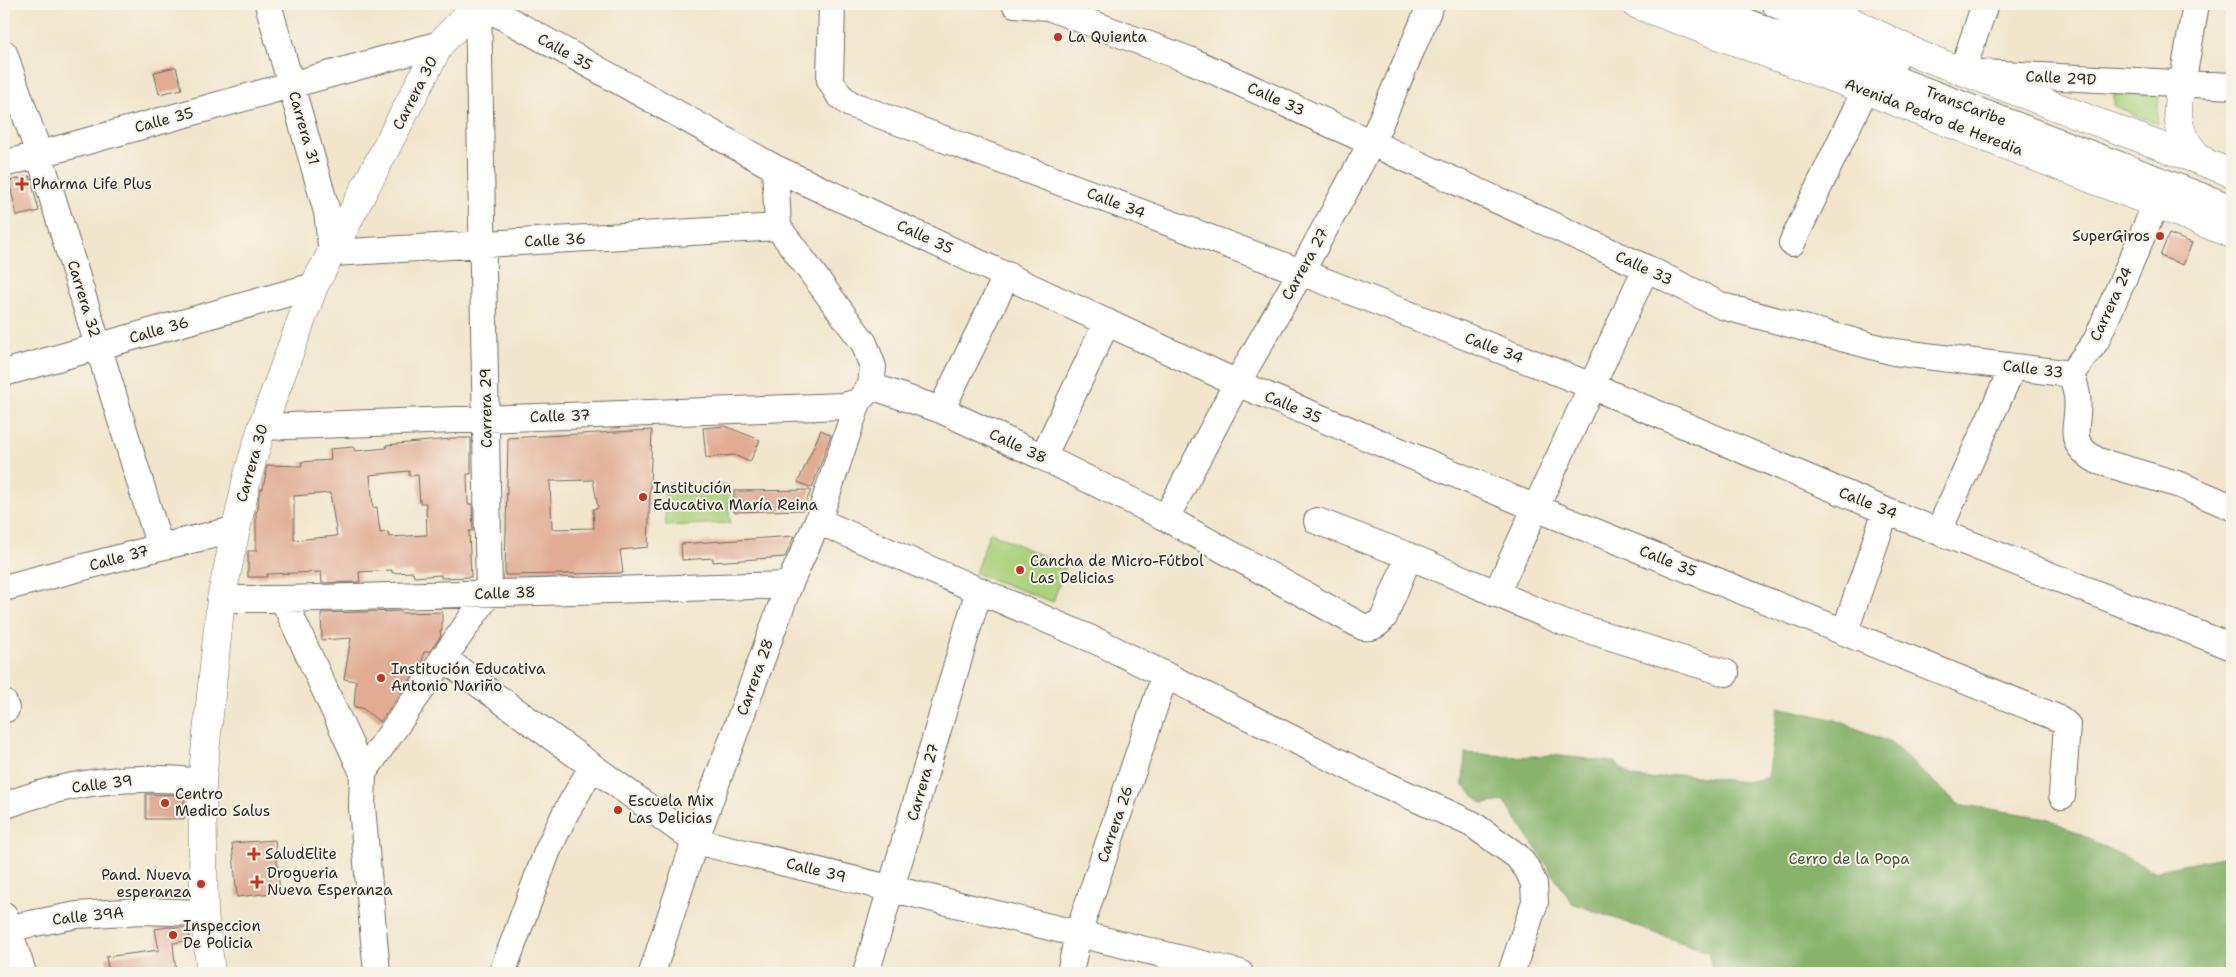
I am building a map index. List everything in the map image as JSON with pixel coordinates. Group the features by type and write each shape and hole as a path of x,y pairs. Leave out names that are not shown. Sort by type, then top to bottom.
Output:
{"main road":[{"name":"Carrera 30","path":"211,973 204,913 202,782 221,599 234,530 262,427 314,286 440,44 478,4"},
{"name":"Avenida Pedro de Heredia","path":"1635,4 1865,90 2232,234"},
{"path":"1816,4 1922,56 2220,169"},
{"path":"2182,85 2177,108 2181,131 2196,155 2220,169"}],"street":[{"name":"Carrera 31","path":"268,4 327,212 332,253"},
{"name":"Calle 35","path":"478,4 775,168 1237,383 1536,508 2060,719 2067,725 2062,796"},
{"name":"Carrera 29","path":"478,4 489,593"},
{"name":"Calle 34","path":"832,4 830,80 839,95 850,104 1301,272 1592,386 1886,511 1939,530 2232,647"},
{"name":"Calle 33","path":"1015,4 1049,6 1192,61 1646,268 1722,306 1894,352 2071,374 2077,397 2074,428 2076,437 2087,455 2098,461 2180,485 2232,507"},
{"name":"Carrera 27","path":"1166,518 1237,383 1301,272 1372,142 1431,4"},
{"name":"TransCaribe","path":"1699,4 2232,208"},
{"name":"TransCaribe","path":"1775,4 1957,91 2232,195"},
{"path":"1962,72 1984,4"},
{"path":"2182,85 2196,4"},
{"name":"Calle 35","path":"4,164 440,44"},
{"name":"Carrera 32","path":"4,53 39,154 160,547"},
{"name":"Calle 29D","path":"1962,72 2182,85 2232,86"},
{"path":"1792,243 1865,90"},
{"path":"775,168 778,227 864,343 873,367 865,394"},
{"name":"Carrera 24","path":"2071,374 2096,341 2156,204"},
{"name":"Calle 36","path":"332,253 778,227"},
{"path":"1496,594 1646,268"},
{"path":"941,410 1007,275"},
{"name":"Calle 36","path":"4,373 314,286"},
{"path":"1043,457 1107,322"},
{"path":"1939,530 2013,367"},
{"name":"Calle 38","path":"865,394 941,410 1043,457 1166,518 1363,627 1371,628 1384,617 1409,556"},
{"name":"Calle 37","path":"262,427 843,406 865,394"},
{"name":"Carrera 28","path":"652,973 695,841 789,585 818,521 865,394"},
{"path":"1845,632 1886,511"},
{"path":"818,521 1103,644 1373,779 1472,824 1517,856 1528,870 1534,884 1535,902 1510,973"},
{"path":"1317,521 1409,556 1563,622 1726,673"},
{"name":"Calle 37","path":"4,588 160,547 234,530"},
{"name":"Calle 38","path":"221,599 283,599 789,585"},
{"name":"Carrera 27","path":"866,973 979,590"},
{"path":"363,773 489,593"},
{"path":"283,599 363,773 362,807 377,973"},
{"name":"Calle 39","path":"443,658 695,841 1240,973"},
{"name":"Carrera 26","path":"1070,973 1078,934 1165,676"},
{"path":"502,973 546,852 592,767"},
{"name":"Calle 39","path":"4,806 25,798 79,785 134,779 202,782"},
{"name":"Calle 39A","path":"5,924 78,915 141,911 204,913"},
{"path":"5,924 23,973"}],"green space":[{"path":"2114,93 2159,95 2157,124 2114,106"},
{"path":"728,485 730,523 666,526 664,488"},
{"name":"Cancha de Micro-Fútbol Las Delicias","path":"990,532 1065,566 1053,602 975,573"},
{"name":"Cerro de la Popa","path":"1778,707 1836,720 1891,743 1958,804 2047,818 2154,871 2232,855 2232,973 1713,973 1708,952 1572,903 1504,801 1483,804 1463,785 1465,753 1519,757 1552,755 1614,762 1633,777 1651,779 1680,774 1744,782 1768,778"}],"building":[{"path":"176,67 182,89 159,94 154,72"},
{"path":"30,176 39,211 17,216 9,181"},
{"path":"2169,234 2192,243 2183,265 2160,256"},
{"path":"725,426 760,440 750,462 734,455 706,458 703,428"},
{"path":"652,430 648,547 620,550 623,573 505,575 508,438","holes":["593,480 598,508 593,509 594,528 552,529 550,481"]},
{"path":"821,430 831,435 812,488 798,482"},
{"path":"471,438 471,474 467,474 468,504 472,504 473,531 469,531 471,577 441,578 441,575 414,577 413,572 392,573 392,570 359,572 360,582 322,583 321,572 267,574 267,577 248,577 248,551 256,551 256,512 258,510 259,494 261,489 263,489 267,465 302,466 301,462 331,460 330,449 354,447 355,451 387,448 386,445","holes":["409,471 409,476 418,475 420,503 426,503 427,535 389,537 388,532 380,533 377,507 373,508 370,475","330,493 337,536 294,540 294,496"]},
{"path":"811,490 803,510 734,512 734,491"},
{"path":"794,536 785,557 713,562 713,558 682,560 681,544"},
{"name":"Institución Educativa Antonio Nariño","path":"401,611 401,613 442,612 442,631 440,631 441,636 430,651 424,652 422,663 380,722 362,708 354,707 356,681 344,679 351,638 322,640 321,613"},
{"name":"Centro Medico Salus","path":"146,794 184,795 184,819 146,819"},
{"path":"275,840 280,892 237,897 232,843"},
{"path":"168,927 188,928 190,940 173,943 176,973 109,973 106,957 159,950 155,929"}],"place":[{"name":"La Quienta","path":"1058,37"},
{"name":"Pharma Life Plus","path":"22,184"},
{"name":"SuperGiros","path":"2160,236"},
{"name":"Institución Educativa María Reina","path":"643,497"},
{"name":"Cancha de Micro-Fútbol Las Delicias","path":"1020,570"},
{"name":"Institución Educativa Antonio Nariño","path":"381,678"},
{"name":"Centro Medico Salus","path":"165,803"},
{"name":"Escuela Mix Las Delicias","path":"618,810"},
{"name":"SaludElite","path":"254,854"},
{"name":"Drogueria Nueva Esperanza","path":"257,882"},
{"name":"Pand. Nueva esperanza","path":"201,884"},
{"name":"Inspeccion De Policia","path":"173,935"}]}
